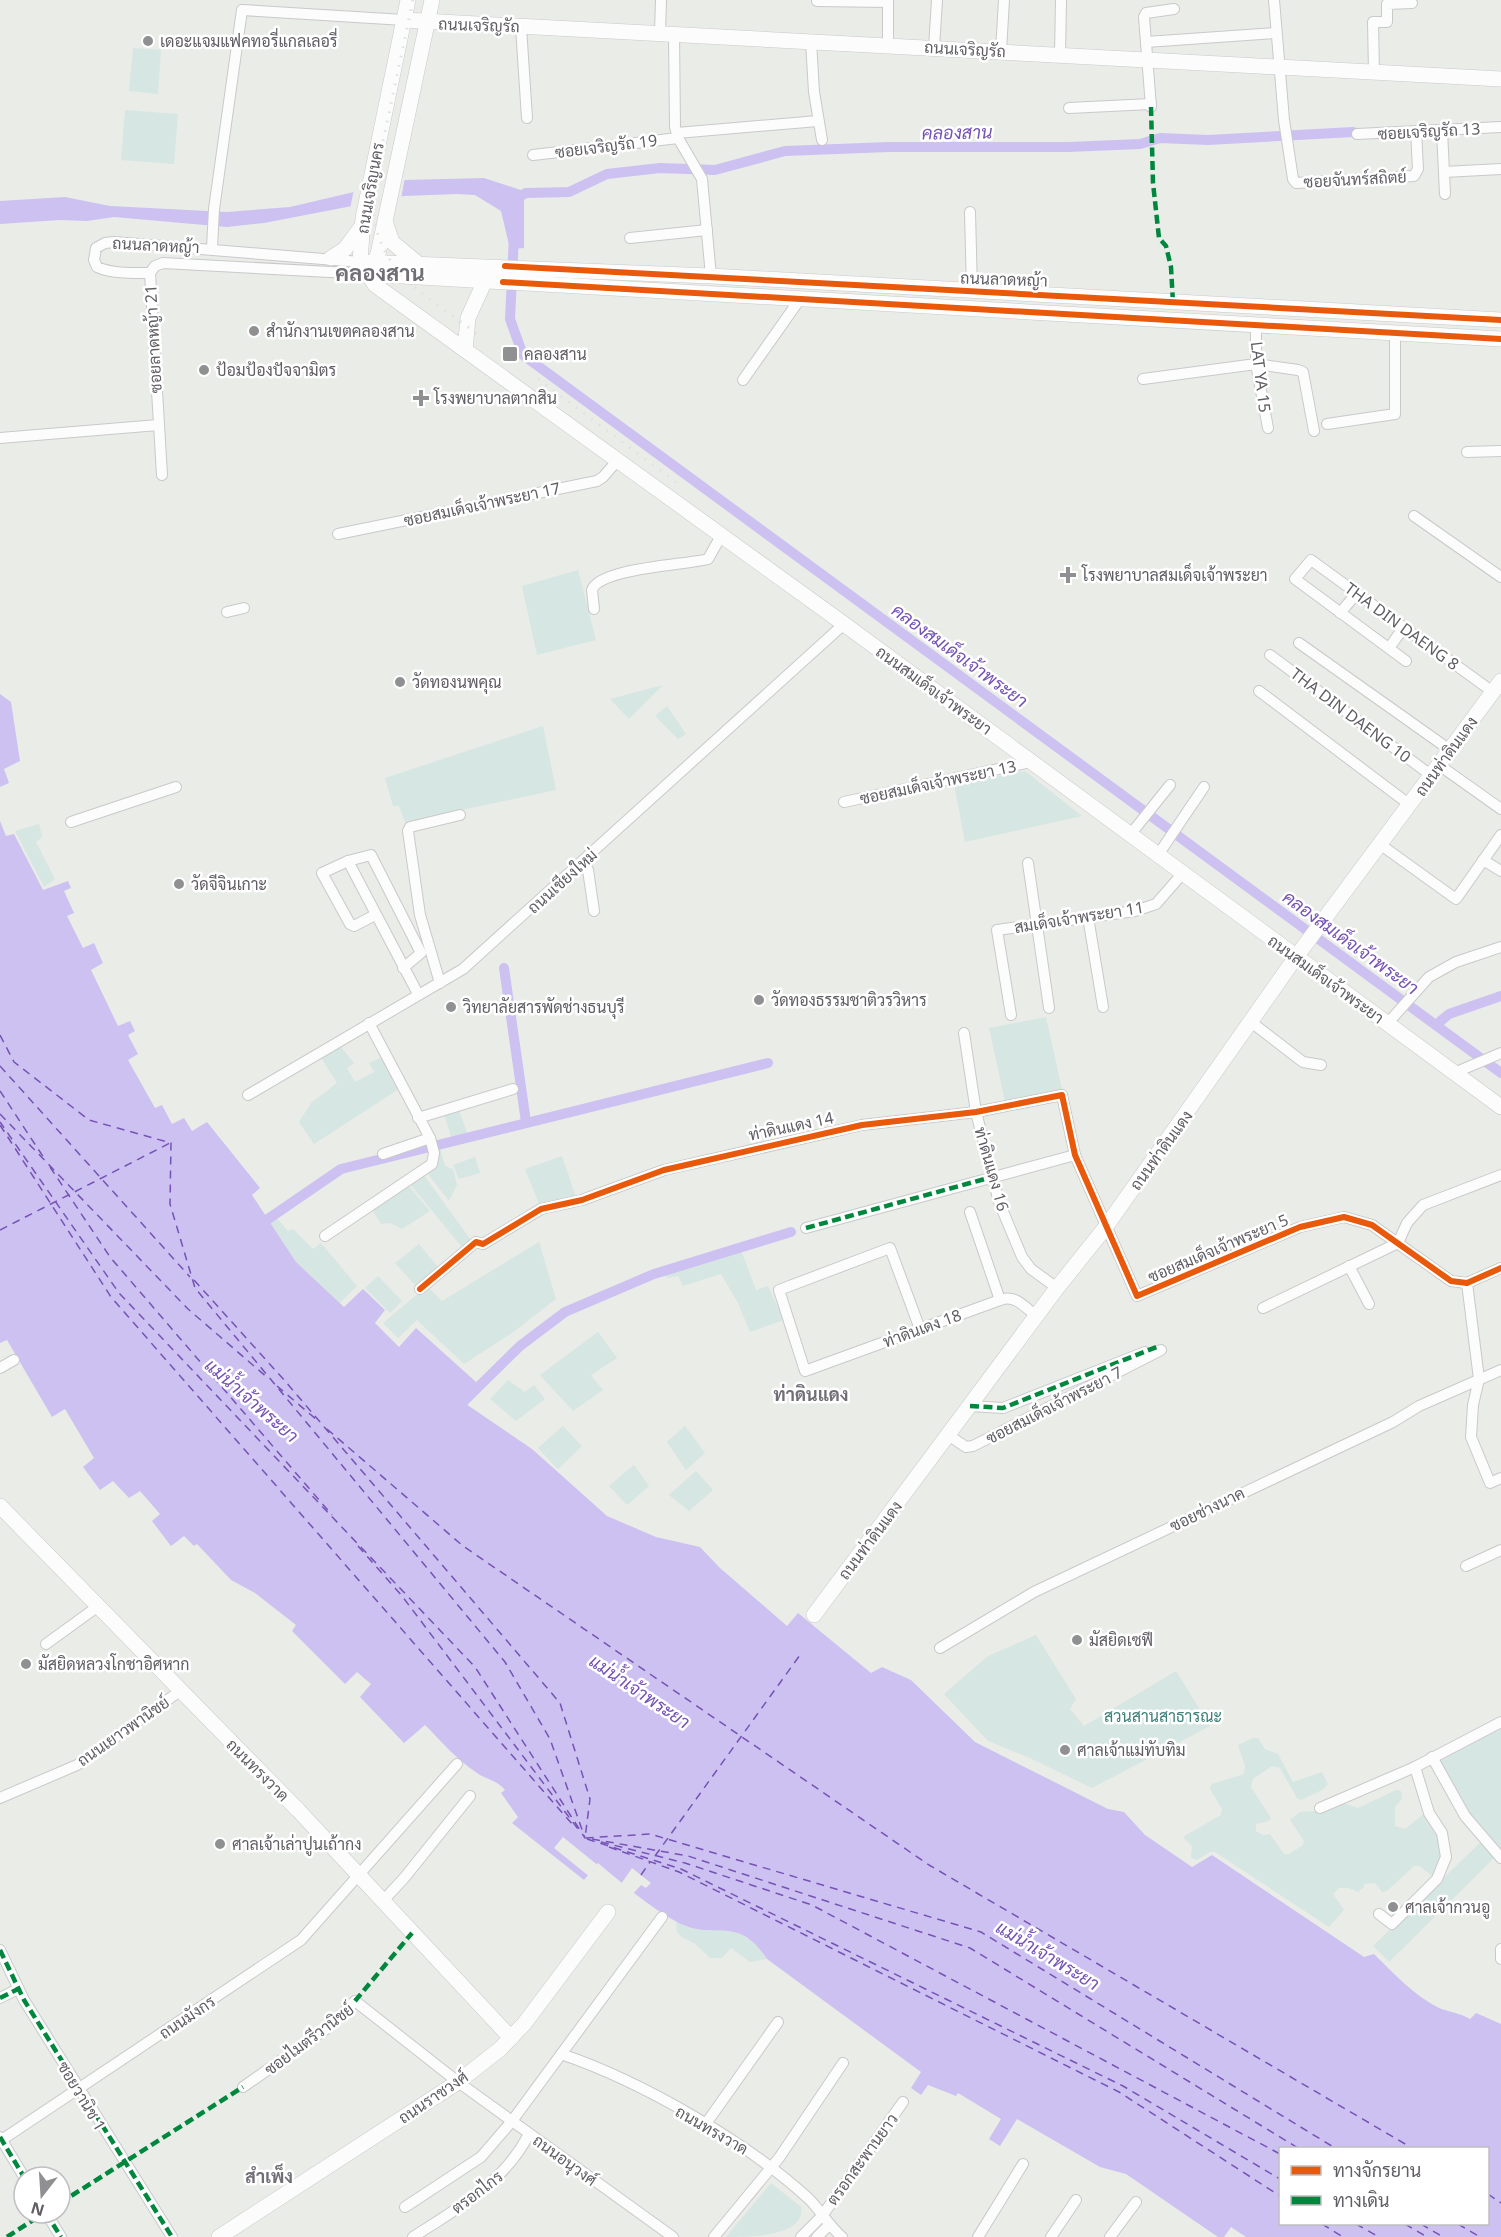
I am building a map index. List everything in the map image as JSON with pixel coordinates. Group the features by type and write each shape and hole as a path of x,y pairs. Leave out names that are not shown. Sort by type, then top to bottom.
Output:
{"main road":[{"name":"ถนนเจริญนคร","path":"368,266 362,222 408,0"},
{"name":"ถนนเจริญนคร","path":"368,266 387,214 432,0"},
{"name":"ถนนเจริญรัถ","path":"404,20 1501,79"},
{"path":"387,214 390,239 416,262"},
{"path":"331,258 345,249 362,222"},
{"name":"ถนนลาดหญ้า","path":"368,266 416,262 506,266 1501,320"},
{"name":"ถนนลาดหญ้า","path":"368,266 511,283 1501,339"},
{"name":"ถนนสมเด็จเจ้าพระยา","path":"368,266 388,296 844,624 1130,835 1301,951 1392,1019 1454,1073 1501,1107"},
{"path":"465,350 468,318 484,281 506,266"},
{"path":"937,289 937,306"},
{"name":"ถนนท่าดินแดง","path":"814,1615 1057,1288 1105,1228 1301,951 1499,684"},
{"name":"ถนนทรงวาด","path":"0,1506 284,1796 511,2038"},
{"name":"ถนนราชวงศ์","path":"219,2237 458,2082 511,2038 608,1912"}],"street":[{"name":"ซอยเจริญรัถ 19","path":"661,0 667,33 678,135 702,179 707,230"},
{"path":"934,48 937,0"},
{"path":"1001,51 1004,0"},
{"path":"1060,55 1061,0"},
{"name":"ซอยจันทร์สถิตย์","path":"1274,0 1275,33 1286,130 1290,142 1293,179 1296,183 1414,176 1418,170 1416,131"},
{"path":"816,1 888,1 888,45"},
{"path":"1374,72 1373,22 1387,22 1387,4 1412,3"},
{"path":"1069,108 1150,106 1144,17 1146,13 1174,9"},
{"path":"212,248 214,209 242,10 404,20"},
{"path":"521,27 527,118"},
{"path":"1146,42 1275,33"},
{"path":"812,41 818,121 822,140"},
{"name":"ซอยเจริญรัถ 19","path":"534,155 678,135 818,121"},
{"name":"ซอยเจริญรัถ 13","path":"1357,134 1501,128"},
{"path":"1442,130 1445,194"},
{"path":"1444,172 1501,169"},
{"path":"970,212 972,291"},
{"path":"630,238 707,230 711,276"},
{"name":"ถนนลาดหญ้า","path":"114,242 331,258 368,266 163,262 155,266 150,273 106,271 98,267 94,260 96,248 105,243 114,242"},
{"name":"ซอยลาดหญ้า 21","path":"150,273 162,476"},
{"path":"743,380 800,299"},
{"name":"LAT YA 15","path":"1256,326 1257,364 1268,428"},
{"path":"1327,424 1395,414 1395,333"},
{"path":"1143,379 1257,364 1303,372 1314,431"},
{"path":"0,438 158,425"},
{"path":"1467,452 1501,451"},
{"name":"ซอยสมเด็จเจ้าพระยา 17","path":"338,534 597,481 617,461"},
{"path":"1414,516 1501,578"},
{"path":"594,609 592,590 599,582 630,571 708,559 721,536"},
{"name":"THA DIN DAENG 8","path":"1340,613 1295,579 1311,560 1404,627 1499,684"},
{"path":"1357,593 1340,613 1406,661"},
{"path":"227,612 244,608"},
{"name":"ถนนเชียงใหม่","path":"248,1095 463,969 844,624"},
{"path":"1389,648 1404,627"},
{"path":"1299,643 1450,750"},
{"name":"THA DIN DAENG 10","path":"1270,655 1435,771 1501,809"},
{"path":"1259,691 1410,805"},
{"name":"ซอยสมเด็จเจ้าพระยา 13","path":"844,802 1031,762"},
{"path":"1130,835 1170,785"},
{"path":"71,822 176,787"},
{"path":"1158,855 1204,787"},
{"path":"440,983 420,915 408,831 410,827 460,814"},
{"path":"1381,845 1456,899 1501,835"},
{"path":"375,915 354,926 350,924 322,873 368,854 374,859 421,953 403,968"},
{"path":"1483,860 1501,871"},
{"path":"348,861 418,994"},
{"path":"583,862 588,870 594,911"},
{"path":"1028,863 1049,1008"},
{"name":"สมเด็จเจ้าพระยา 11","path":"1011,1015 997,930 1135,911 1156,904 1183,873"},
{"path":"1088,917 1103,1007"},
{"path":"1392,1019 1408,998 1429,977 1441,969 1501,947"},
{"path":"1251,1022 1303,1062 1321,1065"},
{"path":"325,1236 432,1164 434,1153 430,1138 369,1023"},
{"name":"ท่าดินแดง 16","path":"964,1032 976,1112 992,1177 1022,1257 1031,1269 1057,1288"},
{"path":"1454,1073 1497,1054"},
{"path":"418,1118 513,1089"},
{"name":"ท่าดินแดง 14","path":"420,1289 476,1242 483,1244 542,1209 582,1200 664,1170 862,1125 976,1112 1062,1095 1075,1155 1105,1228 1137,1296"},
{"path":"383,1154 430,1138"},
{"path":"806,1228 1075,1155"},
{"path":"1263,1308 1398,1244 1407,1223 1423,1205 1501,1175"},
{"path":"970,1212 1000,1300 1007,1297 1014,1299 1036,1316"},
{"name":"ซอยสมเด็จเจ้าพระยา 5","path":"1137,1296 1300,1227 1344,1217 1372,1225 1451,1281 1467,1283"},
{"name":"ท่าดินเดง 18","path":"920,1329 892,1250 886,1248 779,1290 805,1371 1000,1300"},
{"path":"1349,1266 1369,1304"},
{"path":"1501,1268 1467,1283 1479,1379 1473,1405 1472,1437 1490,1484 1501,1478"},
{"name":"ซอยสมเด็จเจ้าพระยา 7","path":"948,1436 966,1447 972,1446 1160,1348 1003,1408 970,1406"},
{"path":"0,1368 14,1360"},
{"name":"ซอยช่างนาค","path":"940,1648 1034,1592 1501,1370"},
{"path":"1466,1566 1501,1550"},
{"path":"46,1644 97,1607"},
{"name":"ถนนเยาวพานิชย์","path":"0,1798 77,1765 180,1691"},
{"path":"1320,1808 1415,1767 1501,1722"},
{"path":"1432,1757 1465,1816 1501,1858"},
{"name":"ถนนมังกร","path":"0,2139 78,2090 302,1940 457,1764"},
{"path":"1379,1914 1392,1924 1437,1879 1445,1864 1442,1833 1429,1813 1415,1767"},
{"path":"382,1902 470,1796"},
{"path":"405,2207 482,2157 512,2121 662,1917"},
{"name":"ซอยวานิช 1","path":"0,1950 18,1989 78,2090 172,2237"},
{"path":"0,1998 18,1989"},
{"name":"ซอยไมตรีวานิชย์","path":"243,2087 329,2027 355,2001 458,2082"},
{"path":"705,2125 778,2022"},
{"name":"ถนนทรงวาด","path":"561,2054 614,2076 748,2150 810,2201 842,2237"},
{"path":"714,2237 771,2168 843,2063"},
{"name":"ถนนอนุวงศ์","path":"458,2082 673,2237"},
{"name":"ตรอกสะพานยาว","path":"826,2221 903,2102"},
{"name":"ตรอกไกร","path":"413,2237 500,2177 519,2155 529,2134"},
{"path":"0,2139 16,2165"},
{"path":"978,2237 1023,2164"},
{"path":"1051,2237 1076,2200"},
{"path":"1110,2237 1136,2202"},
{"path":"801,2237 826,2221"},
{"path":"817,2237 826,2221"}],"green space":[{"path":"133,48 161,50 158,94 129,91"},
{"path":"125,110 178,114 174,164 121,160"},
{"path":"578,570 596,640 537,655 522,586"},
{"path":"663,685 629,719 610,699"},
{"path":"667,706 686,734 678,739 655,716"},
{"path":"543,726 556,790 405,822 399,806 393,806 385,778"},
{"path":"1025,771 1082,816 965,842 954,784"},
{"path":"39,824 42,837 36,842 55,879 44,887 15,831"},
{"path":"1046,1017 1062,1089 1005,1101 989,1028"},
{"path":"340,1046 354,1063 347,1068 355,1082 374,1072 369,1063 382,1057 399,1089 314,1144 299,1122 311,1103 337,1083 322,1059"},
{"path":"458,1108 468,1135 452,1140 444,1114"},
{"path":"440,1148 445,1166 453,1169 457,1185 449,1201 425,1170 435,1149"},
{"path":"562,1156 576,1197 540,1206 525,1169"},
{"path":"475,1157 480,1173 459,1179 453,1165"},
{"path":"423,1174 471,1240 462,1247 409,1183"},
{"path":"407,1184 430,1211 402,1229 390,1223 381,1224 372,1209"},
{"path":"274,1215 288,1231 293,1229 313,1249 321,1243 357,1286 340,1303 296,1262 268,1219"},
{"path":"539,1242 556,1299 512,1333 464,1364 417,1320 398,1338 383,1323 427,1286 442,1301"},
{"path":"419,1244 438,1267 416,1286 395,1263"},
{"path":"741,1250 756,1290 768,1286 784,1320 750,1332 738,1303 721,1274 683,1286 678,1276 667,1278 664,1272"},
{"path":"378,1276 402,1301 390,1313 365,1288"},
{"path":"598,1332 617,1358 591,1375 603,1390 573,1411 540,1375"},
{"path":"508,1380 525,1392 534,1385 545,1399 516,1421 490,1399"},
{"path":"563,1426 582,1446 558,1469 538,1448"},
{"path":"685,1426 705,1453 686,1470 667,1442"},
{"path":"634,1465 649,1486 627,1505 609,1486"},
{"path":"696,1471 713,1490 689,1511 669,1495"},
{"name":"สวนสานสาธารณะ","path":"1036,1635 1076,1699 1070,1709 1084,1726 1176,1671 1210,1726 1092,1788 1030,1758 988,1741 944,1694 988,1656"},
{"path":"1501,1723 1501,1856 1491,1847 1433,1758"},
{"path":"1258,1738 1265,1749 1278,1754 1293,1782 1322,1772 1328,1784 1324,1789 1301,1800 1297,1798 1280,1768 1272,1766 1253,1779 1251,1787 1271,1818 1269,1821 1256,1824 1256,1831 1263,1835 1270,1834 1284,1854 1289,1854 1303,1845 1304,1841 1290,1820 1300,1812 1319,1811 1343,1803 1358,1808 1396,1790 1401,1791 1402,1799 1395,1807 1395,1826 1405,1829 1425,1813 1436,1830 1441,1851 1434,1877 1419,1866 1414,1866 1387,1891 1382,1892 1375,1883 1364,1884 1358,1892 1349,1888 1339,1888 1333,1894 1344,1910 1329,1927 1215,1852 1210,1852 1197,1860 1191,1858 1192,1846 1183,1837 1221,1815 1222,1809 1210,1789 1212,1784 1244,1774 1245,1766 1238,1745"},
{"path":"1483,1840 1497,1855 1389,1962 1373,1946"},
{"path":"676,1922 690,1927 726,1931 746,1937 767,1959 750,1962 731,1948 722,1958 710,1958 694,1943 677,1932"},
{"path":"771,2183 801,2207 800,2217 795,2224 786,2230 774,2233 748,2237 726,2237"}],"water":[{"path":"484,178 524,191 524,248 510,249 501,211 475,195 457,194 404,196 264,223 227,227 114,217 87,221 60,220 0,224 0,201 65,197 110,206 227,212 290,207 405,180"},
{"path":"0,694 11,702 20,761 4,769 9,783 0,787"},
{"name":"แม่น้ำเจ้าพระยา","path":"0,821 6,836 14,834 43,890 68,881 71,888 64,891 74,913 67,916 83,948 94,943 103,963 91,970 118,1026 130,1021 135,1031 128,1035 138,1054 128,1060 155,1108 162,1105 172,1124 184,1118 192,1131 207,1122 260,1188 252,1195 296,1262 344,1307 363,1289 385,1310 375,1323 399,1347 416,1328 476,1382 463,1402 532,1449 607,1516 656,1537 700,1547 720,1568 787,1626 798,1613 871,1673 882,1667 911,1680 975,1742 1108,1809 1124,1812 1145,1835 1192,1867 1212,1855 1364,1957 1374,1954 1413,1991 1439,2008 1470,2019 1476,2013 1501,2024 1501,2237 1246,2237 1231,2227 1224,2237 1218,2237 1126,2174 1100,2167 1017,2119 1000,2146 989,2139 1001,2119 958,2093 956,2096 928,2085 921,2095 911,2088 921,2072 767,1959 756,1945 745,1937 735,1932 702,1930 677,1922 646,1902 598,1863 584,1880 512,1823 518,1817 501,1793 505,1790 463,1762 425,1725 404,1743 360,1697 371,1684 357,1672 345,1684 292,1631 296,1625 255,1593 231,1580 197,1544 194,1546 184,1536 171,1546 152,1521 160,1514 140,1491 129,1498 113,1481 100,1490 83,1467 94,1458 65,1409 52,1417 7,1340 0,1343"}],"pier":[{"path":"405,177 401,199 350,209 354,189"},
{"path":"563,1837 621,1884 632,1868 651,1883 646,1888 641,1885 633,1894 598,1867 590,1877 554,1848"}],"waterway":[{"name":"คลองสาน","path":"511,201 526,193 569,192 607,174 660,168 715,170 785,151 889,147 1068,147 1140,144 1160,138 1208,140 1353,132"},
{"name":"คลองสมเด็จเจ้าพระยา","path":"514,236 510,319 523,355 1501,1073"},
{"path":"504,968 526,1122"},
{"path":"1436,1025 1449,1014 1501,996"},
{"path":"268,1219 341,1169 768,1063"},
{"path":"454,1411 520,1346 565,1312 654,1274 791,1232"}],"ferry route":[{"path":"0,1035 14,1062 89,1120 171,1143 170,1204 195,1288 505,1662 550,1739 585,1838 475,1667 119,1293 0,1122"},
{"path":"0,1066 190,1277"},
{"path":"0,1091 44,1158"},
{"path":"0,1114 188,1309 269,1379"},
{"path":"0,1125 111,1297 573,1825"},
{"path":"0,1230 170,1143"},
{"path":"50,1167 110,1257 332,1515"},
{"path":"194,1280 285,1381 560,1703 590,1799 585,1838 650,1834 981,1932 1333,2147"},
{"path":"277,1386 317,1420"},
{"path":"327,1429 463,1546 929,1865 1410,2147"},
{"path":"358,1546 402,1596 578,1829"},
{"path":"655,1856 800,1655"},
{"path":"587,1839 681,1869 1123,2086 1279,2178"},
{"path":"592,1839 688,1856 970,1948 1296,2147"},
{"path":"601,1842 685,1863 812,1905 1279,2153"},
{"path":"609,1847 679,1872 1119,2092 1279,2195"},
{"path":"641,1875 650,1862"},
{"path":"1489,2195 1501,2203"},
{"path":"1324,2225 1343,2237"},
{"path":"1358,2225 1379,2237"},
{"path":"1407,2225 1427,2237"},
{"path":"1423,2225 1443,2237"},
{"path":"1460,2225 1480,2237"}],"railway":[{"path":"413,0 375,179 374,209 378,233 387,254 416,289 479,335"},
{"path":"538,379 681,486"}],"marked path":[{"path":"1151,107 1153,183 1159,238 1166,246 1171,267 1173,303"},
{"path":"806,1228 992,1177"},
{"path":"970,1406 1003,1408 1159,1346"},
{"path":"355,2001 412,1933"},
{"path":"0,1950 24,2000 172,2237"},
{"path":"0,1998 18,1989"},
{"path":"72,2195 243,2087"},
{"path":"0,2137 17,2165"},
{"path":"7,2237 26,2225"},
{"path":"54,2225 61,2237"}],"cycle path":[{"path":"505,266 1501,320"},
{"path":"503,282 1501,339"},
{"path":"420,1289 476,1242 483,1244 541,1209 582,1200 664,1170 862,1125 976,1112 1062,1095 1075,1155 1137,1296 1300,1227 1344,1217 1372,1225 1451,1281 1467,1283 1501,1268"}],"place":[{"name":"เดอะแจมแฟคทอรี่แกลเลอรี่","path":"148,41"},
{"name":"สำนักงานเขตคลองสาน","path":"254,331"},
{"name":"คลองสาน","path":"510,354"},
{"name":"ป้อมป้องปัจจามิตร","path":"204,370"},
{"name":"โรงพยาบาลตากสิน","path":"421,398"},
{"name":"โรงพยาบาลสมเด็จเจ้าพระยา","path":"1068,575"},
{"name":"วัดทองนพคุณ","path":"400,682"},
{"name":"วัดจีจินเกาะ","path":"179,884"},
{"name":"วัดทองธรรมชาติวรวิหาร","path":"759,1000"},
{"name":"วิทยาลัยสารพัดช่างธนบุรี","path":"451,1007"},
{"name":"มัสยิดเซฟี","path":"1077,1640"},
{"name":"มัสยิดหลวงโกชาอิศหาก","path":"26,1664"},
{"name":"ศาลเจ้าแม่ทับทิม","path":"1065,1750"},
{"name":"ศาลเจ้าเล่าปูนเถ้ากง","path":"220,1844"},
{"name":"ศาลเจ้ากวนอู","path":"1393,1907"}],"district":[{"name":"คลองสาน","path":"380,272"},
{"name":"ท่าดินแดง","path":"811,1394"},
{"name":"สำเพ็ง","path":"269,2176"}]}
